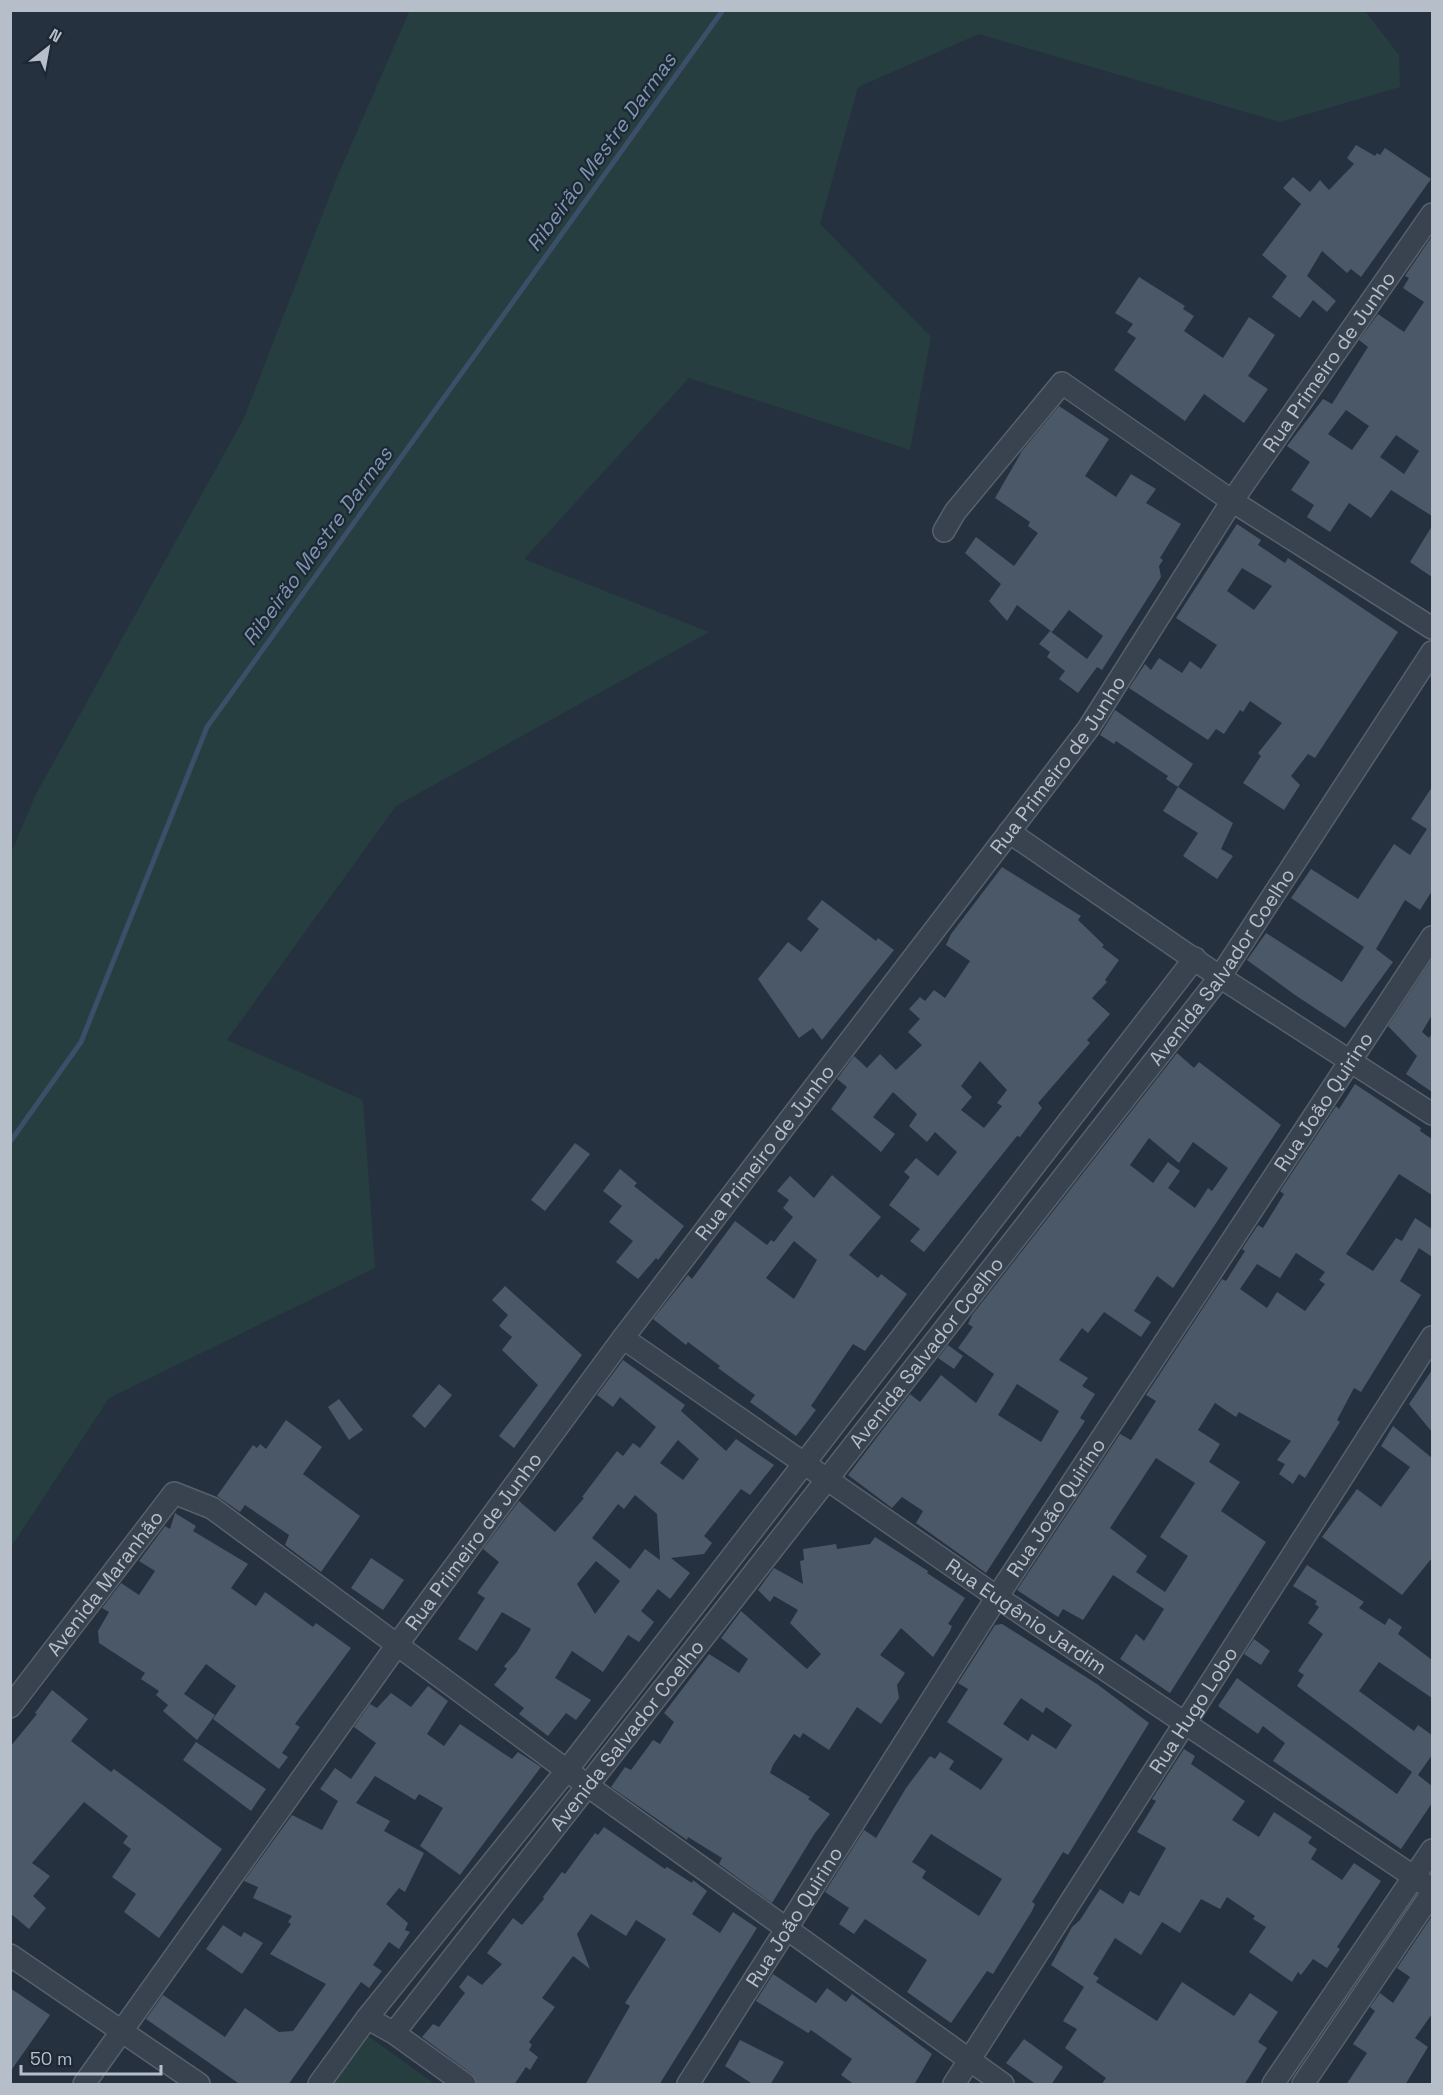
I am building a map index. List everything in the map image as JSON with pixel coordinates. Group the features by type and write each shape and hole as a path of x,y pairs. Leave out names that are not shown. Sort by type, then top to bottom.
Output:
{"street":[{"name":"Rua Primeiro de Junho","path":"84,2085 397,1645 623,1338 1088,729 1232,501 1432,214"},
{"path":"944,531 955,512 1062,383 1232,501 1432,628"},
{"name":"Avenida Salvador Coelho","path":"394,2033 1220,977 1432,652"},
{"path":"1009,832 1220,977 1432,1114"},
{"name":"Rua João Quirino","path":"688,2085 998,1597 1432,937"},
{"name":"Avenida Salvador Coelho","path":"319,2085 367,2018 567,1770 805,1465 1195,958"},
{"name":"Rua Hugo Lobo","path":"954,2085 1432,1337"},
{"name":"Rua Eugênio Jardim","path":"623,1338 998,1597 1432,1891"},
{"name":"Avenida Maranhão","path":"10,1707 174,1493 212,1508 397,1645"},
{"path":"397,1645 588,1786 1003,2085"},
{"path":"1273,2085 1432,1850"},
{"path":"1303,2085 1432,1891"},
{"path":"10,1955 199,2085"},
{"path":"367,2018 394,2033 465,2085"}],"green space":[{"path":"410,10 1365,11 1399,55 1400,87 1280,122 979,34 858,87 820,224 931,337 910,450 689,378 524,559 709,632 396,806 227,1040 363,1100 375,1268 109,1398 11,1547 11,853 36,794 244,418 335,182"},
{"path":"368,2036 435,2084 330,2084"}],"building":[{"path":"1356,145 1375,156 1377,153 1380,155 1385,148 1431,179 1361,277 1351,269 1347,273 1322,251 1307,276 1336,301 1327,312 1313,300 1300,318 1272,297 1287,276 1262,255 1301,204 1283,188 1293,177 1310,192 1320,180 1329,190 1354,164 1347,158"},
{"path":"1432,236 1432,516 1391,490 1371,518 1349,503 1330,532 1307,517 1314,505 1291,490 1310,462 1287,446 1323,399 1332,404 1368,347 1359,340 1378,314 1404,332 1424,302 1403,288 1409,278 1405,276","holes":["1346,410 1369,426 1352,450 1328,434","1396,435 1419,451 1404,474 1380,457"]},
{"path":"1139,277 1185,306 1183,309 1194,316 1184,331 1223,358 1249,317 1275,335 1248,376 1268,389 1244,423 1204,394 1185,421 1114,370 1136,338 1127,332 1133,324 1115,313"},
{"path":"1059,406 1109,439 1085,476 1116,497 1131,474 1156,489 1146,503 1181,524 1160,558 1163,560 1159,566 1161,577 1102,670 1097,667 1078,693 1059,679 1065,671 1047,657 1050,652 1039,644 1050,631 1087,659 1103,636 1069,610 1052,632 1017,605 1007,621 989,601 1001,584 965,553 976,537 1014,566 1038,533 1028,526 1030,522 995,498 1022,451"},
{"path":"1237,524 1261,540 1258,545 1285,563 1288,558 1398,632 1315,758 1308,754 1291,776 1300,785 1284,810 1243,783 1261,756 1258,753 1282,723 1250,701 1243,712 1240,710 1224,734 1216,729 1208,740 1129,688 1145,664 1151,670 1159,658 1182,673 1190,661 1201,669 1217,645 1176,618","holes":["1242,568 1272,586 1254,610 1227,591"]},
{"path":"1432,526 1432,577 1410,562"},
{"path":"1115,710 1193,764 1178,787 1166,779 1168,776 1116,741 1114,744 1100,735"},
{"path":"1178,787 1233,823 1221,849 1233,856 1217,879 1183,856 1198,833 1163,811"},
{"path":"1432,787 1432,891 1420,910 1405,900 1376,949 1393,962 1345,1028 1247,960 1266,933 1342,982 1364,947 1291,898 1311,869 1358,899 1394,844 1410,855 1427,829 1411,819"},
{"path":"1002,867 1081,916 1078,920 1104,945 1102,947 1119,960 1105,980 1107,982 1092,998 1110,1014 1087,1040 1090,1043 1038,1103 1042,1108 1020,1137 1017,1136 924,1252 910,1241 920,1229 889,1205 910,1177 904,1172 916,1158 938,1176 957,1152 935,1132 927,1142 909,1126 917,1114 893,1092 873,1117 895,1134 881,1152 831,1109 847,1087 837,1079 854,1056 867,1068 880,1054 896,1070 922,1045 908,1032 920,1019 909,1009 920,997 925,1001 934,990 945,998 970,961 946,945 951,934","holes":["980,1061 1007,1090 997,1103 1002,1106 984,1128 961,1110 972,1097 961,1086"]},
{"path":"822,900 876,941 878,938 894,950 822,1040 813,1028 799,1038 758,979 788,942 801,952 819,929 807,919"},
{"path":"1432,959 1432,1015 1422,1032 1429,1038 1432,1033 1432,1092 1406,1074 1417,1056 1388,1026"},
{"path":"1177,1053 1194,1068 1199,1062 1281,1125 1173,1288 1157,1276 1134,1311 1151,1322 1141,1337 1104,1312 1088,1333 1082,1328 1059,1360 1088,1378 1082,1386 1095,1394 1080,1418 1085,1421 986,1573 916,1523 923,1511 902,1497 892,1508 848,1475 910,1394 920,1402 941,1375 976,1403 994,1374 958,1348 973,1327 968,1324 972,1315","holes":["1149,1138 1179,1163 1193,1142 1228,1168 1212,1191 1208,1188 1195,1208 1168,1188 1180,1171 1168,1162 1153,1183 1130,1165","1017,1384 1059,1411 1041,1442 998,1415"]},
{"path":"1355,1084 1421,1128 1420,1131 1432,1139 1432,1195 1399,1174 1346,1254 1373,1271 1396,1238 1402,1241 1415,1218 1432,1229 1432,1257 1419,1248 1400,1281 1421,1295 1361,1392 1354,1388 1337,1420 1340,1422 1305,1478 1299,1474 1293,1484 1279,1474 1285,1464 1277,1460 1291,1441 1239,1412 1236,1417 1215,1403 1198,1430 1220,1444 1209,1462 1240,1482 1221,1511 1266,1542 1170,1693 1120,1659 1136,1634 1144,1641 1164,1609 1113,1575 1083,1620 1063,1609 1058,1617 1017,1590 1120,1434 1131,1440 1156,1401 1146,1395 1222,1279 1226,1281 1245,1251 1242,1249 1258,1225 1263,1228 1284,1194 1280,1191 1336,1106 1339,1109","holes":["1296,1253 1325,1272 1319,1280 1325,1284 1305,1311 1277,1292 1267,1308 1240,1289 1257,1264 1280,1278","1156,1458 1195,1483 1160,1537 1188,1556 1165,1592 1136,1572 1147,1556 1110,1528"]},
{"path":"575,1143 590,1154 545,1211 531,1200"},
{"path":"620,1169 637,1183 634,1186 684,1226 658,1260 656,1258 638,1279 616,1262 633,1241 609,1222 622,1206 603,1191"},
{"path":"832,1175 881,1217 849,1255 878,1278 881,1274 907,1294 865,1351 853,1344 811,1406 816,1410 796,1436 750,1402 755,1395 718,1368 720,1366 688,1342 686,1345 653,1319 688,1275 692,1279 735,1221 767,1245 771,1240 774,1242 793,1217 783,1208 789,1200 777,1191 790,1176 814,1198","holes":["794,1241 817,1260 794,1299 766,1278"]},
{"path":"505,1286 582,1355 514,1448 499,1436 538,1385 502,1350 512,1337 499,1326 508,1315 492,1300"},
{"path":"948,1345 963,1356 954,1369 938,1358"},
{"path":"623,1360 685,1405 681,1411 726,1451 736,1439 774,1465 750,1495 741,1489 704,1536 712,1543 704,1554 671,1558 690,1573 670,1599 658,1589 641,1611 654,1622 639,1642 628,1635 603,1672 572,1651 555,1678 591,1700 576,1720 566,1713 548,1736 519,1714 524,1708 494,1685 507,1669 504,1666 516,1653 531,1629 502,1612 477,1651 458,1639 485,1598 477,1593 499,1562 483,1549 519,1501 555,1532 584,1498 582,1497 617,1451 623,1456 633,1443 640,1448 656,1427 620,1397 613,1407 597,1395","holes":["678,1440 699,1459 683,1480 660,1463","635,1495 657,1514 660,1560 645,1549 630,1569 592,1538 618,1504 624,1509","596,1561 620,1581 595,1614 577,1584"]},
{"path":"1432,1370 1432,1432 1409,1404"},
{"path":"439,1384 452,1395 425,1428 412,1416"},
{"path":"339,1399 363,1430 349,1440 328,1407"},
{"path":"286,1420 322,1447 303,1474 360,1516 321,1572 285,1545 289,1535 245,1505 240,1512 217,1496 253,1445 257,1448 260,1444 266,1449"},
{"path":"1393,1426 1432,1458 1432,1558 1402,1595 1322,1537 1357,1489 1381,1507 1410,1467 1381,1446"},
{"path":"175,1513 196,1526 193,1531 248,1564 231,1588 256,1606 265,1592 313,1627 316,1623 351,1648 295,1724 300,1727 282,1753 288,1757 279,1769 213,1719 236,1686 206,1664 184,1694 215,1715 197,1740 163,1711 168,1705 156,1695 159,1691 141,1679 145,1673 99,1643 98,1631 109,1612 102,1608 121,1583 139,1595 155,1571 139,1561 165,1526 170,1529"},
{"path":"875,1537 965,1598 948,1624 952,1626 950,1631 933,1657 901,1628 880,1655 905,1673 897,1685 899,1698 881,1724 857,1707 829,1750 803,1733 800,1738 794,1734 773,1765 770,1773 810,1797 808,1799 830,1814 815,1833 772,1903 719,1864 722,1858 688,1837 687,1840 611,1787 625,1767 631,1770 653,1740 660,1744 674,1722 664,1713 709,1654 739,1673 748,1659 721,1638 741,1611 807,1669 821,1654 790,1623 798,1610 774,1596 770,1602 758,1590 774,1568 803,1584 800,1561 804,1560 803,1549 836,1544 837,1549 870,1544"},
{"path":"371,1558 404,1580 383,1610 351,1588"},
{"path":"1307,1565 1364,1602 1359,1608 1385,1625 1389,1618 1402,1627 1398,1634 1432,1660 1432,1698 1379,1662 1359,1691 1414,1731 1418,1725 1432,1735 1432,1755 1418,1775 1432,1786 1432,1803 1401,1849 1273,1761 1285,1743 1263,1726 1258,1734 1218,1706 1237,1678 1397,1794 1412,1772 1297,1686 1304,1675 1298,1671 1323,1634 1308,1623 1319,1607 1315,1604 1317,1601 1293,1586"},
{"path":"1002,1624 1097,1684 1149,1723 1068,1855 1063,1852 1032,1902 1035,1904 1032,1911 993,1974 987,1971 951,2023 907,1992 927,1960 865,1919 854,1934 839,1924 849,1908 825,1892 864,1830 876,1838 906,1788 930,1756 935,1759 940,1752 954,1761 949,1769 981,1790 1003,1759 947,1722 968,1689 958,1683 995,1625","holes":["1021,1698 1043,1713 1046,1707 1072,1725 1056,1749 1032,1734 1028,1741 1003,1724","931,1834 1002,1879 979,1916 922,1878 926,1871 912,1862"]},
{"path":"1254,1639 1270,1651 1261,1665 1244,1654"},
{"path":"428,1686 448,1701 427,1734 444,1746 460,1724 512,1759 518,1752 541,1767 460,1875 420,1846 443,1808 419,1794 415,1800 375,1776 356,1803 390,1821 384,1831 424,1853 405,1892 399,1888 386,1904 408,1923 405,1930 410,1932 399,1949 389,1942 373,1965 382,1971 369,1988 361,1982 288,2085 241,2085 146,2019 163,1995 225,2037 245,2008 279,2032 293,2031 326,1984 270,1954 291,1924 288,1922 292,1916 253,1898 258,1887 244,1881 292,1815 322,1830 338,1801 320,1789 335,1768 351,1779 376,1743 354,1727 370,1704 377,1708 391,1693 411,1707"},
{"path":"52,1690 88,1719 71,1741 111,1772 114,1769 222,1849 159,1938 124,1912 136,1894 112,1877 131,1849 123,1843 128,1836 84,1802 32,1863 50,1876 33,1896 46,1908 29,1929 10,1913 10,1747 37,1714 35,1713"},
{"path":"196,1742 266,1789 251,1811 183,1760"},
{"path":"1184,1749 1195,1756 1191,1764 1245,1801 1232,1820 1259,1837 1274,1812 1312,1837 1308,1843 1317,1849 1311,1859 1342,1880 1354,1863 1381,1881 1337,1947 1340,1949 1327,1968 1313,1959 1301,1975 1298,1972 1292,1982 1249,1952 1266,1927 1253,1919 1255,1916 1227,1897 1220,1909 1201,1899 1180,1933 1162,1922 1141,1955 1115,1938 1093,1974 1099,1978 1096,1982 1157,2021 1182,1982 1234,2016 1250,1993 1278,2012 1258,2042 1267,2048 1244,2085 1101,2085 1106,2078 1065,2048 1077,2029 1063,2021 1084,1987 1051,1965 1072,1927 1080,1920 1100,1889 1123,1904 1130,1891 1139,1896 1166,1848 1137,1832 1156,1801 1152,1799"},
{"path":"604,1827 665,1869 667,1867 692,1883 693,1880 707,1891 692,1914 720,1933 733,1912 757,1928 659,2085 585,2085 630,2006 625,2003 666,1939 636,1920 626,1936 591,1914 577,1934 590,1969 573,1956 542,1998 555,2007 529,2042 532,2045 529,2050 538,2057 530,2070 526,2067 514,2085 478,2085 472,2074 422,2037 433,2024 439,2027 465,1993 459,1987 468,1975 482,1985 502,1964 487,1953 513,1918 522,1925 544,1899 543,1897 562,1872 565,1874 595,1833 598,1835"},
{"path":"1432,1916 1432,2014 1415,2038 1428,2047 1405,2085 1346,2085 1367,2053 1353,2044 1375,2011 1370,2007 1380,1993 1393,2003 1410,1977 1397,1968"},
{"path":"223,1925 241,1937 244,1932 263,1943 242,1974 206,1949"},
{"path":"773,1974 816,2003 827,1988 846,2002 852,1994 932,2054 914,2085 855,2085 841,2075 852,2059 811,2030 808,2033 756,2001"},
{"path":"10,1988 50,2015 10,2072"},
{"path":"1024,2039 1063,2067 1051,2085 1037,2085 1006,2063"},
{"path":"740,2040 784,2062 770,2085 754,2085 725,2066"}],"waterway":[{"name":"Ribeirão Mestre Darmas","path":"10,1142 81,1042 207,727 723,10"}]}
